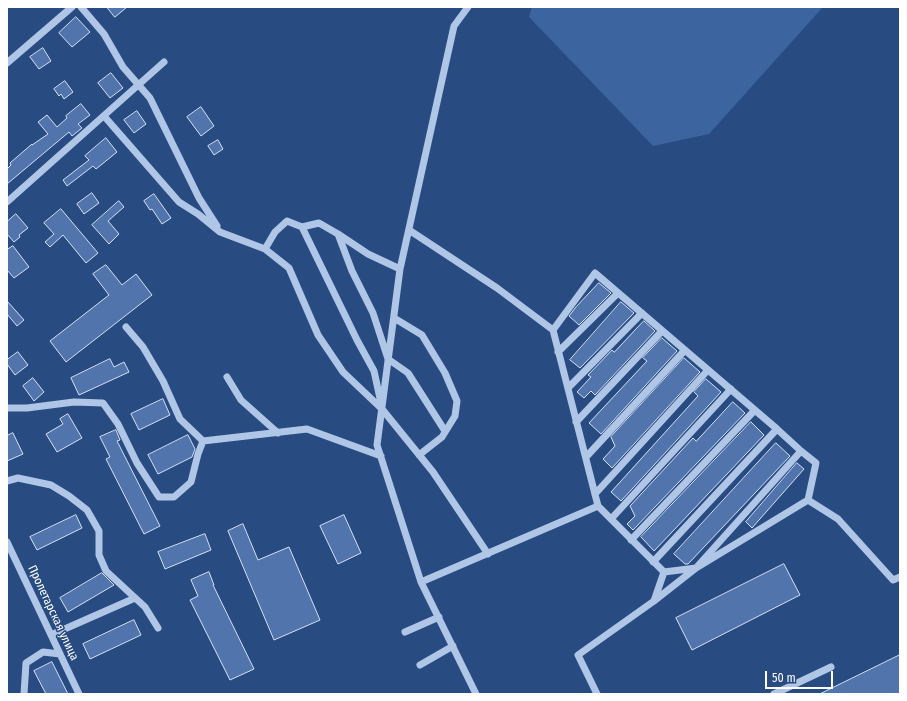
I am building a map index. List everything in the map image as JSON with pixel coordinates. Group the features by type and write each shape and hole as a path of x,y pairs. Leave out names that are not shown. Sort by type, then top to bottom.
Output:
{"street":[{"path":"7,63 72,7"},
{"path":"81,7 104,34 123,67 150,98 199,198 220,232"},
{"path":"468,7 454,26 400,269 377,445 421,582 476,694"},
{"path":"7,202 164,62"},
{"path":"104,116 179,202 198,214 220,232 266,249 289,268 318,335 342,372 382,409 433,472 488,554"},
{"path":"266,249 275,232 287,221 302,227 319,223 368,254 400,269"},
{"path":"302,227 357,340 374,371 382,409"},
{"path":"409,230 497,288 553,330 598,506 664,572 696,568 801,451"},
{"path":"338,234 352,271 373,312 388,359 408,373 445,431"},
{"path":"553,330 595,273 816,463 808,500 696,568 654,601 578,655 598,694"},
{"path":"558,352 618,292"},
{"path":"568,388 642,313"},
{"path":"394,318 422,335 445,373 457,401 455,416 442,437 419,455"},
{"path":"126,327 142,347 163,381 180,419 203,441 307,429 381,456"},
{"path":"576,422 662,331"},
{"path":"586,457 686,350"},
{"path":"595,494 708,370"},
{"path":"227,377 242,400 278,433"},
{"path":"611,519 731,389"},
{"path":"7,408 27,408 74,402 103,403 118,424 137,463 158,497 174,497 191,482 203,441"},
{"path":"631,540 755,410"},
{"path":"653,562 777,429"},
{"path":"7,481 18,478 51,485 69,496 87,510 99,531 99,555 106,571 145,607 158,628"},
{"path":"808,500 838,519 893,580 900,577"},
{"path":"421,582 598,506"},
{"name":"Пролетарская улица","path":"7,542 79,694"},
{"path":"654,601 664,572"},
{"path":"51,635 135,598"},
{"path":"405,632 439,617"},
{"path":"420,665 453,646"},
{"path":"24,694 26,663 43,652 60,654"},
{"path":"774,694 830,667"}],"shaded area":[{"path":"532,7 823,7 709,134 653,146 529,17"}],"building":[{"path":"107,7 127,7 115,17"},
{"path":"76,17 90,32 72,47 59,33"},
{"path":"43,48 51,61 39,69 30,57"},
{"path":"111,73 123,88 110,98 98,83"},
{"path":"65,81 73,92 64,99 61,94 59,96 54,89"},
{"path":"81,104 90,115 78,124 82,128 72,136 69,132 7,184 7,169 11,165 10,163 32,144 48,134 38,122 47,115 57,127 67,118 66,116"},
{"path":"201,107 214,126 201,136 187,117"},
{"path":"137,111 146,124 134,133 124,120"},
{"path":"106,138 117,152 96,169 93,166 67,186 63,180 89,160 85,156"},
{"path":"218,140 223,149 214,155 208,146"},
{"path":"92,193 99,203 84,214 77,204"},
{"path":"154,194 171,218 162,224 152,209 150,210 144,201"},
{"path":"119,201 124,207 108,221 119,234 109,244 92,225"},
{"path":"61,209 98,253 86,263 63,235 50,247 45,242 54,234 44,223"},
{"path":"16,214 28,228 19,235 20,237 14,242 7,234 7,222"},
{"path":"13,246 29,267 14,278 7,270 7,250"},
{"path":"106,265 122,285 136,274 152,295 66,362 50,341 109,295 93,274"},
{"path":"599,283 611,293 579,325 569,316"},
{"path":"7,301 24,320 17,326 7,314"},
{"path":"621,302 634,313 580,368 570,360"},
{"path":"644,321 655,331 595,395 591,391 584,398 577,392 591,377 588,375 612,350 614,352"},
{"path":"662,338 677,351 601,434 589,423 647,361 643,358"},
{"path":"18,352 28,365 15,375 7,364 7,360"},
{"path":"684,358 700,372 612,468 603,459 615,446 611,437"},
{"path":"110,359 114,367 124,362 129,372 79,395 71,378"},
{"path":"33,378 44,392 34,401 23,386"},
{"path":"706,379 721,392 621,501 611,492 698,396 694,392"},
{"path":"163,399 170,415 139,430 131,414"},
{"path":"733,402 745,413 633,530 627,524 635,516 630,506 693,438 696,441"},
{"path":"68,414 82,438 57,452 46,434 63,424 60,419"},
{"path":"751,422 764,435 654,551 641,537"},
{"path":"116,430 120,440 117,441 160,526 144,534 106,459 110,457 100,437"},
{"path":"13,433 23,454 7,461 7,436"},
{"path":"188,435 195,449 192,457 158,474 148,455"},
{"path":"776,443 790,456 688,564 685,564 674,554"},
{"path":"797,463 804,469 752,528 746,522"},
{"path":"76,515 82,528 37,550 30,537"},
{"path":"344,515 361,553 338,564 320,526"},
{"path":"243,524 258,560 289,547 320,620 274,640 228,531"},
{"path":"205,534 211,550 165,569 158,552"},
{"path":"784,564 800,595 692,650 676,618"},
{"path":"209,572 213,585 254,669 230,680 190,600 198,596 191,580"},
{"path":"102,573 114,585 68,612 60,598"},
{"path":"134,620 141,635 90,659 83,644"},
{"path":"900,655 900,694 820,694"},
{"path":"52,662 68,694 46,694 34,671"}]}
